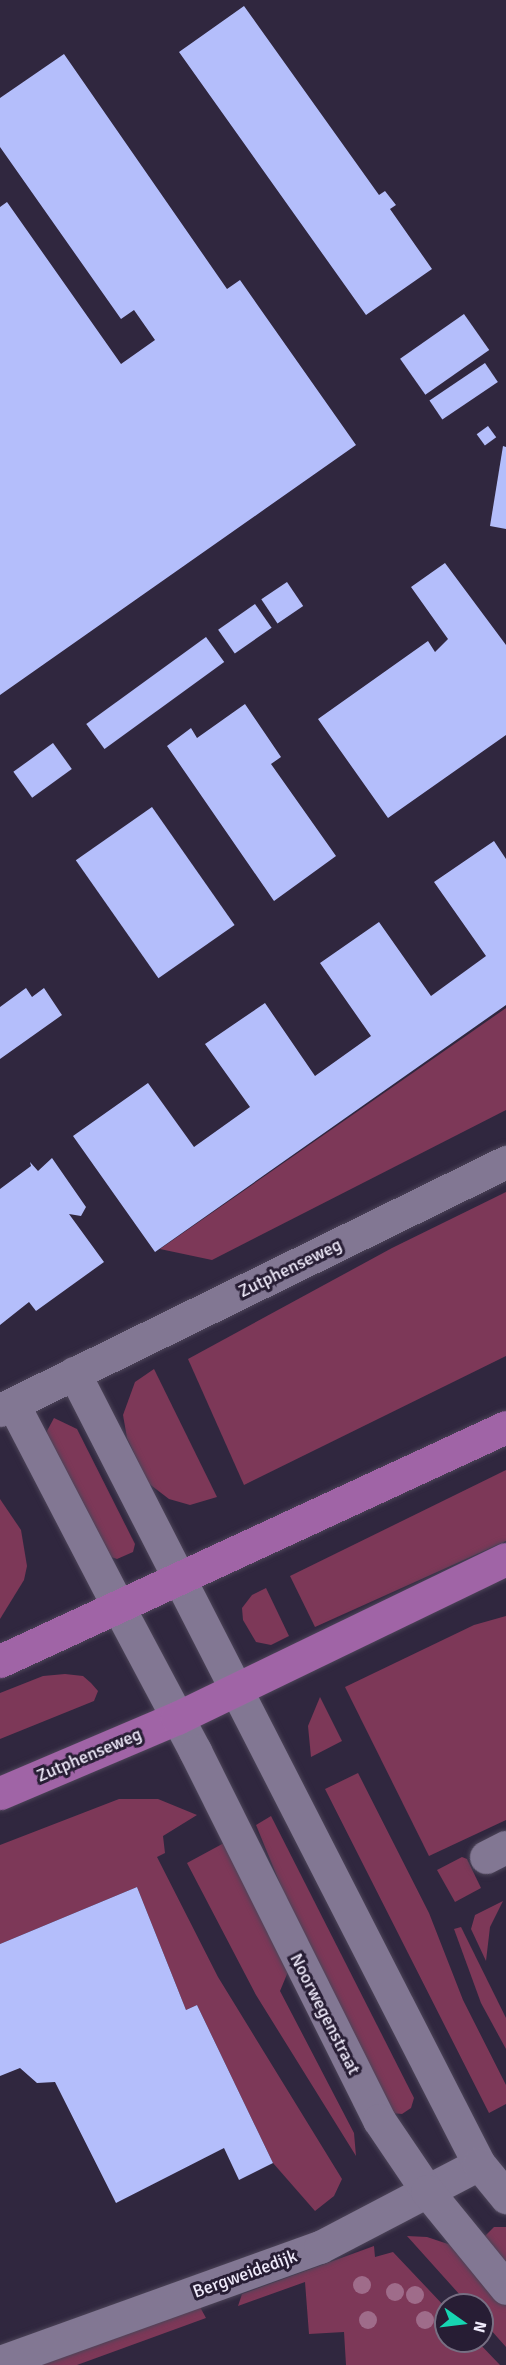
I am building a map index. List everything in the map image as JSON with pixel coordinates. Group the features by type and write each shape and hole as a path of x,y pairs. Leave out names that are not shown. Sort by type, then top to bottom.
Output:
{"main road":[{"path":"0,1660 119,1608 178,1578 506,1427"},
{"name":"Zutphenseweg","path":"0,1793 177,1718 506,1559"}],"street":[{"name":"Zutphenseweg","path":"177,1718 119,1608 7,1407 506,1162"},
{"path":"74,1374 480,2163 506,2197"},
{"name":"Noorwegenstraat","path":"177,1718 379,2120 427,2191 506,2288"},
{"name":"Bergweidedijk","path":"0,2362 320,2247 480,2163"}],"shaded area":[{"path":"506,1008 506,1110 212,1260 160,1249"},
{"path":"506,1192 506,1356 244,1485 188,1359 392,1248"},
{"path":"154,1369 217,1497 190,1505 169,1499 148,1483 127,1438 123,1415 135,1382"},
{"path":"54,1418 77,1429 135,1544 133,1552 117,1559 105,1555 48,1444 47,1431"},
{"path":"506,1470 506,1541 315,1627 290,1576"},
{"path":"0,1499 21,1530 27,1566 24,1580 0,1619"},
{"path":"266,1588 289,1636 271,1645 256,1642 243,1620 242,1608 252,1595"},
{"path":"506,1616 506,1820 429,1856 345,1687 474,1625"},
{"path":"65,1674 83,1676 91,1683 98,1691 94,1701 0,1739 0,1693 43,1676"},
{"path":"320,1697 342,1741 311,1757 308,1726"},
{"path":"358,1773 429,1913 463,2000 506,2085 506,2104 489,2113 325,1789"},
{"path":"119,1799 158,1799 197,1815 163,1836 165,1853 157,1857 218,1977 342,2179 334,2196 315,2211 273,2163 197,2005 186,2010 137,1887 0,1944 0,1845"},
{"path":"271,1816 414,2098 411,2108 402,2114 391,2113 321,1984 256,1825"},
{"path":"224,1843 290,1967 280,1991 354,2133 356,2156 256,1995 187,1863"},
{"path":"462,1857 467,1859 481,1888 455,1902 437,1870"},
{"path":"503,1901 490,1927 486,1961 471,1929 475,1915"},
{"path":"461,1927 506,2018 506,2049 481,2003 454,1929"},
{"path":"494,2227 506,2227 506,2272 485,2236"},
{"path":"407,2236 427,2237 454,2246 506,2302 506,2347 494,2334 494,2293 458,2293"},
{"path":"374,2246 375,2257 393,2252 434,2295 434,2353 488,2353 500,2365 346,2365 344,2332 309,2334 305,2282 238,2306 242,2294"},
{"path":"200,2307 206,2318 77,2365 41,2365"}],"building":[{"path":"244,6 379,195 385,191 396,205 390,209 432,269 366,315 179,52"},
{"path":"64,54 227,289 240,280 356,445 0,695 0,207 7,202 121,364 155,340 134,310 121,319 0,147 0,98"},
{"path":"464,314 489,350 425,395 400,359"},
{"path":"485,363 498,382 442,420 429,400"},
{"path":"488,426 496,437 485,446 477,434"},
{"path":"503,446 506,447 506,529 490,526"},
{"path":"445,563 506,645 506,735 388,818 318,719 428,641 435,652 448,639 411,587"},
{"path":"287,582 303,606 278,623 261,599"},
{"path":"255,604 272,628 235,654 218,630"},
{"path":"206,637 224,662 104,749 86,724"},
{"path":"245,704 281,757 271,764 336,856 274,901 167,746 191,728 197,738"},
{"path":"53,743 72,769 32,798 13,772"},
{"path":"152,807 235,925 158,978 76,860"},
{"path":"494,841 506,859 506,1005 155,1252 73,1136 148,1083 194,1147 250,1107 205,1044 265,1003 315,1076 371,1036 320,963 379,922 431,996 486,956 434,882"},
{"path":"26,988 32,997 44,988 62,1015 0,1059 0,1007"},
{"path":"52,1158 86,1207 81,1216 69,1214 104,1262 36,1311 29,1302 0,1325 0,1189 31,1166 30,1162 38,1171"},
{"path":"137,1887 186,2010 197,2005 273,2163 239,2180 224,2148 116,2203 55,2082 37,2083 20,2068 0,2076 0,1944"}]}
